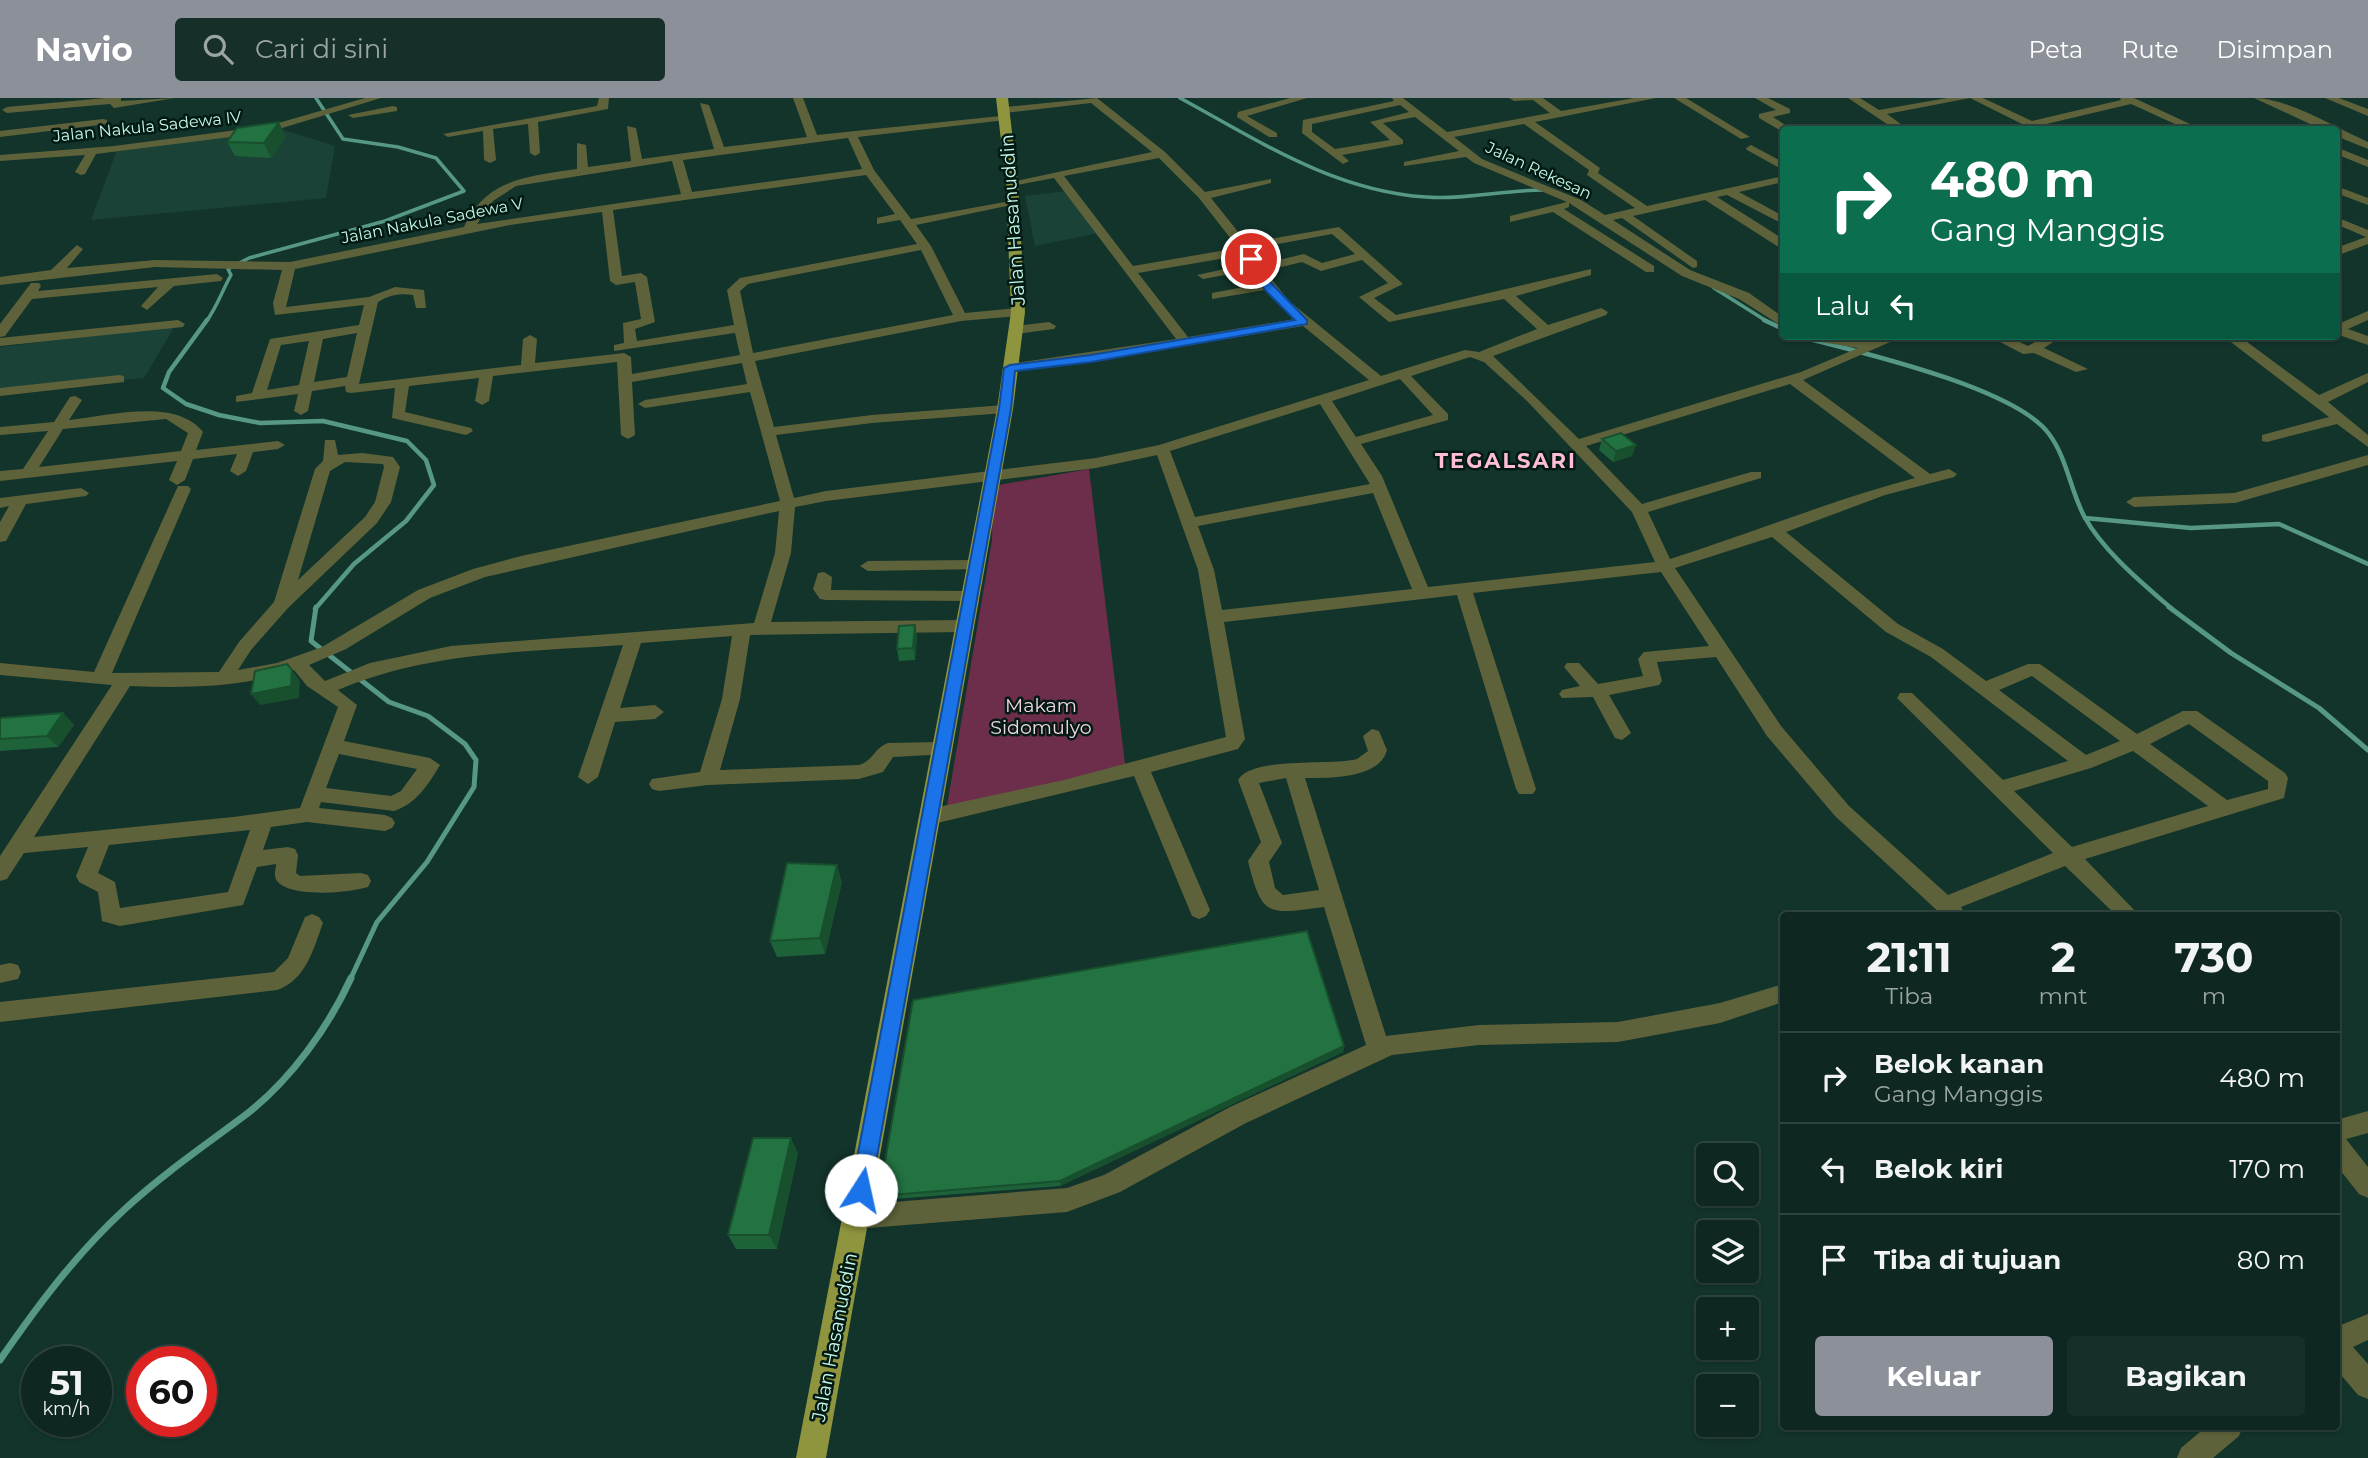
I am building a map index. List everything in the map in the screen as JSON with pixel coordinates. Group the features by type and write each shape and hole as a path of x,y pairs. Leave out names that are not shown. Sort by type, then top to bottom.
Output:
{"main road":[{"name":"Jalan Hasanuddin","path":"811,1458 974,565 1005,409 1017,321 1012,192 1004,108"}],"street":[{"path":"0,120 16,98"},
{"path":"7,110 170,98"},
{"name":"Jalan Nakula Sadewa IV","path":"0,158 269,129 376,98"},
{"path":"448,134 603,108 604,98"},
{"path":"798,98 813,139"},
{"path":"1273,135 1242,117 1242,114 1302,98"},
{"path":"1514,98 1530,98"},
{"path":"1536,98 1560,115"},
{"path":"1446,135 1651,98"},
{"path":"1679,98 1745,136"},
{"path":"1760,98 1786,111 1763,116 1781,126"},
{"path":"1853,98 1898,126"},
{"path":"1877,113 1937,100 1965,98"},
{"path":"1975,98 2031,126"},
{"path":"2259,98 2324,126"},
{"path":"2330,98 2368,113"},
{"path":"468,229 474,216 507,185 720,151 851,134 1004,108 1091,99 1161,154 1203,196 1244,249 1268,286 1303,322 1381,383"},
{"path":"2041,126 2128,99 2189,126"},
{"path":"1343,161 1307,133 1308,120 1399,100"},
{"name":"Jalan Rekesan","path":"1399,100 1478,161 1611,217"},
{"path":"81,172 88,150 116,101"},
{"path":"350,104 348,114 351,115 393,109"},
{"path":"704,105 720,151"},
{"path":"514,106 515,123"},
{"path":"1332,153 1399,142 1375,122 1417,113"},
{"path":"533,120 535,153"},
{"path":"1527,121 1644,209"},
{"path":"0,134 103,122"},
{"path":"488,127 490,160"},
{"path":"631,128 637,165"},
{"path":"2340,133 2367,145"},
{"path":"851,134 869,171 925,246 961,317"},
{"path":"581,145 583,173"},
{"path":"2340,150 2367,145"},
{"path":"1751,148 1780,165"},
{"path":"2340,151 2368,164"},
{"path":"1408,164 1468,153"},
{"path":"881,221 905,220 1012,192 1058,175 1161,154"},
{"path":"677,158 688,198"},
{"name":"Jalan Nakula Sadewa V","path":"0,281 141,264 266,269 290,266 468,229 869,171"},
{"path":"1058,175 1185,342"},
{"path":"1611,217 1780,180"},
{"path":"1203,196 1267,181"},
{"path":"1729,191 1780,219"},
{"path":"2340,191 2368,202"},
{"path":"1707,196 1780,242"},
{"path":"1690,199 1759,245"},
{"path":"1514,219 1577,202"},
{"path":"607,208 616,281 641,277 648,322 628,326 631,346"},
{"path":"1555,208 1650,269"},
{"path":"1611,217 1664,260 1689,269"},
{"path":"1611,217 1710,284 1744,296 1780,321"},
{"path":"2340,222 2366,234"},
{"path":"1130,270 1333,230 1397,284 1365,297 1394,319 1507,295 1587,272"},
{"path":"2340,250 2366,234"},
{"path":"708,778 751,629 783,553 788,503 754,387 733,290 744,281 925,246"},
{"path":"0,333 27,296 78,249"},
{"path":"1203,275 1304,258 1321,267 1365,255"},
{"path":"290,266 279,303 280,312 297,312 372,300 381,294 413,290 421,295 422,305"},
{"path":"27,296 217,278"},
{"path":"147,306 170,283"},
{"path":"1217,296 1268,286"},
{"path":"1507,295 1546,330"},
{"path":"372,300 351,389 624,357 628,435"},
{"path":"294,338 297,312"},
{"path":"0,669 124,682 265,674 318,656 414,600 485,571 559,552 788,503 1096,463 1161,449 1381,383 1462,354 1483,355 1601,312"},
{"path":"2340,328 2368,315"},
{"path":"625,379 961,317 1049,326"},
{"path":"1010,368 1303,322"},
{"path":"0,342 178,324"},
{"path":"258,396 274,343 366,328"},
{"path":"584,354 742,328"},
{"path":"2340,330 2368,341"},
{"path":"301,411 317,335"},
{"path":"528,367 530,339"},
{"path":"1856,340 1880,342"},
{"path":"2005,340 2028,351 2049,340"},
{"path":"2235,340 2318,401 2368,443"},
{"path":"1574,445 1792,379 1844,360 1880,342"},
{"path":"2034,348 2081,369"},
{"path":"1483,355 1532,398 1639,510 1665,566 1718,651 1774,731 1842,811 1950,910 2068,856 2277,793 2278,778 2190,716 2135,743 2084,763 2006,786 2002,791"},
{"path":"482,401 488,372"},
{"path":"1353,442 1443,417 1402,375"},
{"path":"2318,401 2368,377"},
{"path":"0,391 119,379"},
{"path":"1792,379 1925,478"},
{"path":"241,399 352,380"},
{"path":"404,382 397,415 466,431"},
{"path":"645,404 754,387"},
{"path":"27,474 75,400"},
{"path":"1324,400 1379,487 1422,593"},
{"path":"767,432 872,419 1005,409"},
{"path":"0,430 168,415 185,422 196,432 180,485 100,679"},
{"path":"2267,438 2339,419"},
{"path":"330,443 331,461"},
{"path":"0,476 278,445"},
{"path":"238,471 247,449"},
{"path":"929,817 1139,768 1231,744 1236,738 1206,570 1161,449"},
{"path":"225,677 245,646 282,604 346,546 383,502 392,467 388,460 368,457 331,461 323,469 282,604"},
{"path":"2134,502 2235,498 2368,460"},
{"path":"1214,617 1665,566 1775,531 1925,478 1949,474"},
{"path":"1639,510 1756,475"},
{"path":"1188,523 1379,487"},
{"path":"0,503 81,492"},
{"path":"0,537 20,500"},
{"path":"1775,531 1892,628 1937,653 2084,763"},
{"path":"868,566 974,565"},
{"path":"824,577 821,589 826,595 969,596"},
{"path":"1463,588 1513,757 1526,789"},
{"path":"323,689 370,669 451,652 751,629 963,626"},
{"path":"588,777 634,638"},
{"path":"1568,694 1653,681 1647,659 1650,656 1718,651"},
{"path":"298,664 323,689 348,705 307,814"},
{"path":"1573,667 1596,691 1622,733"},
{"path":"1986,688 2034,668 2225,809"},
{"path":"0,873 124,682"},
{"path":"1906,698 2126,912"},
{"path":"608,716 655,712"},
{"path":"1333,897 1280,904 1270,898 1258,861 1272,844 1248,780 1293,771 1327,771 1372,760 1378,750 1372,736"},
{"path":"315,794 394,804 408,796 430,765 331,746"},
{"path":"659,784 708,778 859,772 876,766 888,750 941,749"},
{"path":"1139,768 1199,909"},
{"path":"1293,771 1379,1050"},
{"path":"18,846 307,814 385,823"},
{"path":"102,838 86,876 108,888 109,915 120,917 236,899 263,820"},
{"path":"250,860 288,855 285,876 297,884 361,881"},
{"path":"0,1012 277,981 286,977 293,969 312,923"},
{"path":"856,1217 1067,1200 1111,1184 1238,1115 1390,1045 1479,1035 1618,1032 1720,1013 1780,994"},
{"path":"2340,1130 2368,1122"},
{"path":"2340,1151 2368,1186"},
{"path":"2340,1338 2368,1327"},
{"path":"2340,1353 2368,1385"},
{"path":"2191,1458 2224,1430"}],"shaded area":[{"path":"281,129 335,146 326,198 91,220 117,150"},
{"path":"1067,191 1098,233 1035,246 1025,196"},
{"path":"175,326 144,378 0,391 0,347"}],"green space":[{"name":"Makam Sidomulyo","path":"1089,469 1126,772 946,812 992,540 993,486"}],"building":[{"path":"279,122 264,143 227,142 237,128"},
{"path":"1621,433 1636,445 1616,451 1602,439"},
{"path":"915,625 913,648 897,649 899,626"},
{"path":"287,664 292,670 291,686 251,694 255,671"},
{"path":"63,713 47,736 0,739 0,718"},
{"path":"787,863 837,865 820,938 770,941"},
{"path":"1307,931 1344,1046 1060,1181 879,1196 913,1000"},
{"path":"753,1138 791,1138 769,1235 728,1235"}],"waterway":[{"path":"206,322 231,275 228,269 249,258 385,221 464,191 436,158 398,147 343,139 316,98"},
{"path":"1180,98 1268,147 1360,185 1392,193 1441,198 1543,190"},
{"path":"1714,288 1767,322"},
{"path":"207,320 169,372 163,388 186,404 219,415 260,423 323,421 407,441 426,460 434,485 406,521 354,564 316,608"},
{"path":"1767,322 1780,328"},
{"path":"1813,340 1894,361 1970,386 2031,417 2055,443 2085,518"},
{"path":"2085,518 2191,528 2279,524 2368,564"},
{"path":"2085,518 2124,566 2172,609"},
{"path":"2169,607 2231,653 2319,708 2368,750"},
{"path":"316,608 311,641 389,702 428,716 465,744 476,760 474,787 427,862 377,922 350,980"},
{"path":"0,1360 58,1281 108,1225 155,1183 248,1113 279,1085 320,1034 351,978"}],"district":[{"name":"TEGALSARI","path":"1506,461"}],"route":[{"path":"861,1190 974,565 1005,409 1010,368 1091,358 1303,322 1268,286 1251,259"}]}
